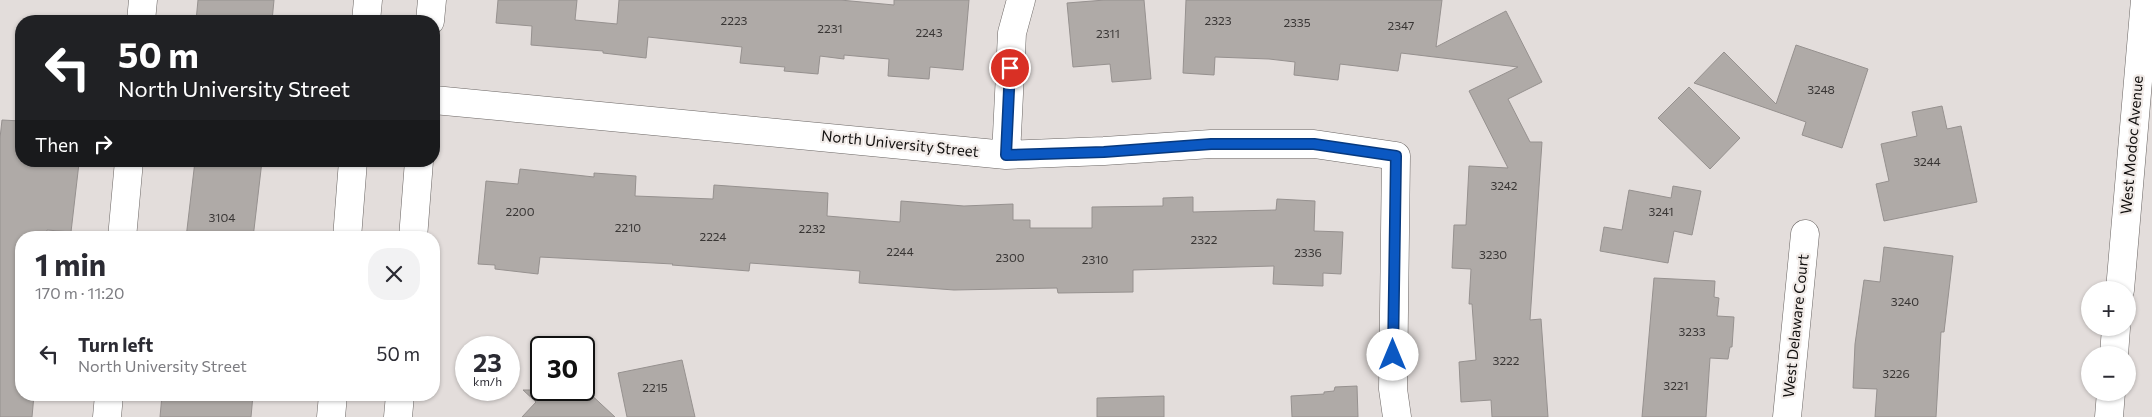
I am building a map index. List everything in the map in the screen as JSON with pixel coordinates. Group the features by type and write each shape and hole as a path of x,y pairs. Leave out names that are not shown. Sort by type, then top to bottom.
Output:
{"street":[{"path":"142,15 143,0"},
{"path":"367,15 368,0"},
{"path":"431,15 432,0"},
{"path":"1006,155 1012,34 1021,0"},
{"name":"West Modoc Avenue","path":"2121,281 2145,0"},
{"name":"North University Street","path":"440,101 1006,155 1104,152 1211,144 1314,144 1396,156 1393,390 1397,417"},
{"path":"123,231 128,167"},
{"path":"347,231 352,167"},
{"path":"414,231 419,167"},
{"name":"West Delaware Court","path":"1787,417 1805,234"},
{"path":"107,417 108,401"},
{"path":"331,417 332,401"},
{"path":"398,417 399,401"},
{"path":"2109,417 2110,401"}],"building":[{"path":"198,0 274,0 273,15 197,15"},
{"path":"498,0 577,0 575,20 617,24 619,0 840,0 894,5 894,0 969,0 963,70 930,67 929,79 888,76 889,59 844,55 844,59 820,56 818,74 784,71 785,67 740,63 742,47 648,37 646,58 603,53 603,51 531,45 532,26 496,23"},
{"path":"1105,0 1144,0 1151,79 1112,82 1110,64 1073,67 1067,3"},
{"path":"1186,0 1442,0 1436,47 1506,11 1542,82 1508,99 1530,142 1542,142 1530,320 1541,319 1548,417 1492,417 1491,400 1461,402 1459,362 1476,360 1472,304 1469,304 1471,269 1452,268 1454,225 1466,225 1469,166 1508,168 1469,91 1518,67 1401,53 1398,71 1340,64 1338,80 1294,75 1295,62 1269,59 1215,57 1214,75 1183,73"},
{"path":"1796,45 1868,69 1842,148 1802,135 1806,122 1694,83 1724,52 1776,104"},
{"path":"1689,87 1740,138 1710,169 1658,118"},
{"path":"1942,106 1947,129 1961,126 1977,202 1884,221 1876,184 1889,181 1881,144 1917,136 1912,112"},
{"path":"2,120 15,121 15,167 79,167 71,231 15,231 15,401 33,401 32,417 0,417 0,138"},
{"path":"194,167 261,167 254,231 187,231"},
{"path":"520,169 594,177 594,173 636,176 635,196 713,199 714,185 828,193 827,216 900,222 901,201 964,206 1013,204 1013,220 1030,220 1030,228 1092,228 1092,207 1163,206 1163,198 1193,197 1193,212 1276,210 1277,199 1315,201 1314,231 1343,232 1341,274 1323,273 1323,286 1273,284 1274,266 1133,270 1133,292 1058,293 1057,288 954,290 859,283 860,271 750,263 749,271 673,264 540,257 538,274 495,269 495,265 478,264 486,181 518,184"},
{"path":"1673,186 1701,191 1692,235 1674,231 1668,263 1600,251 1604,227 1622,230 1629,190 1671,198"},
{"path":"1884,247 1953,256 1944,332 1941,332 1936,417 1875,417 1877,389 1853,388 1855,344 1864,280 1880,282"},
{"path":"1654,278 1715,281 1714,297 1719,298 1717,316 1734,317 1732,347 1730,347 1728,359 1710,358 1706,417 1642,417"},
{"path":"682,360 695,417 627,417 618,373"},
{"path":"1357,386 1358,417 1292,417 1291,396 1324,394 1324,392 1334,391 1335,387"},
{"path":"523,390 530,390 530,396"},
{"path":"1164,396 1164,417 1097,417 1097,398"},
{"path":"595,398 615,417 522,417 536,402 595,401"},
{"path":"161,401 252,401 251,417 160,417"}],"route":[{"path":"1010,68 1006,155 1104,152 1211,144 1314,144 1396,156 1393,355"}]}
